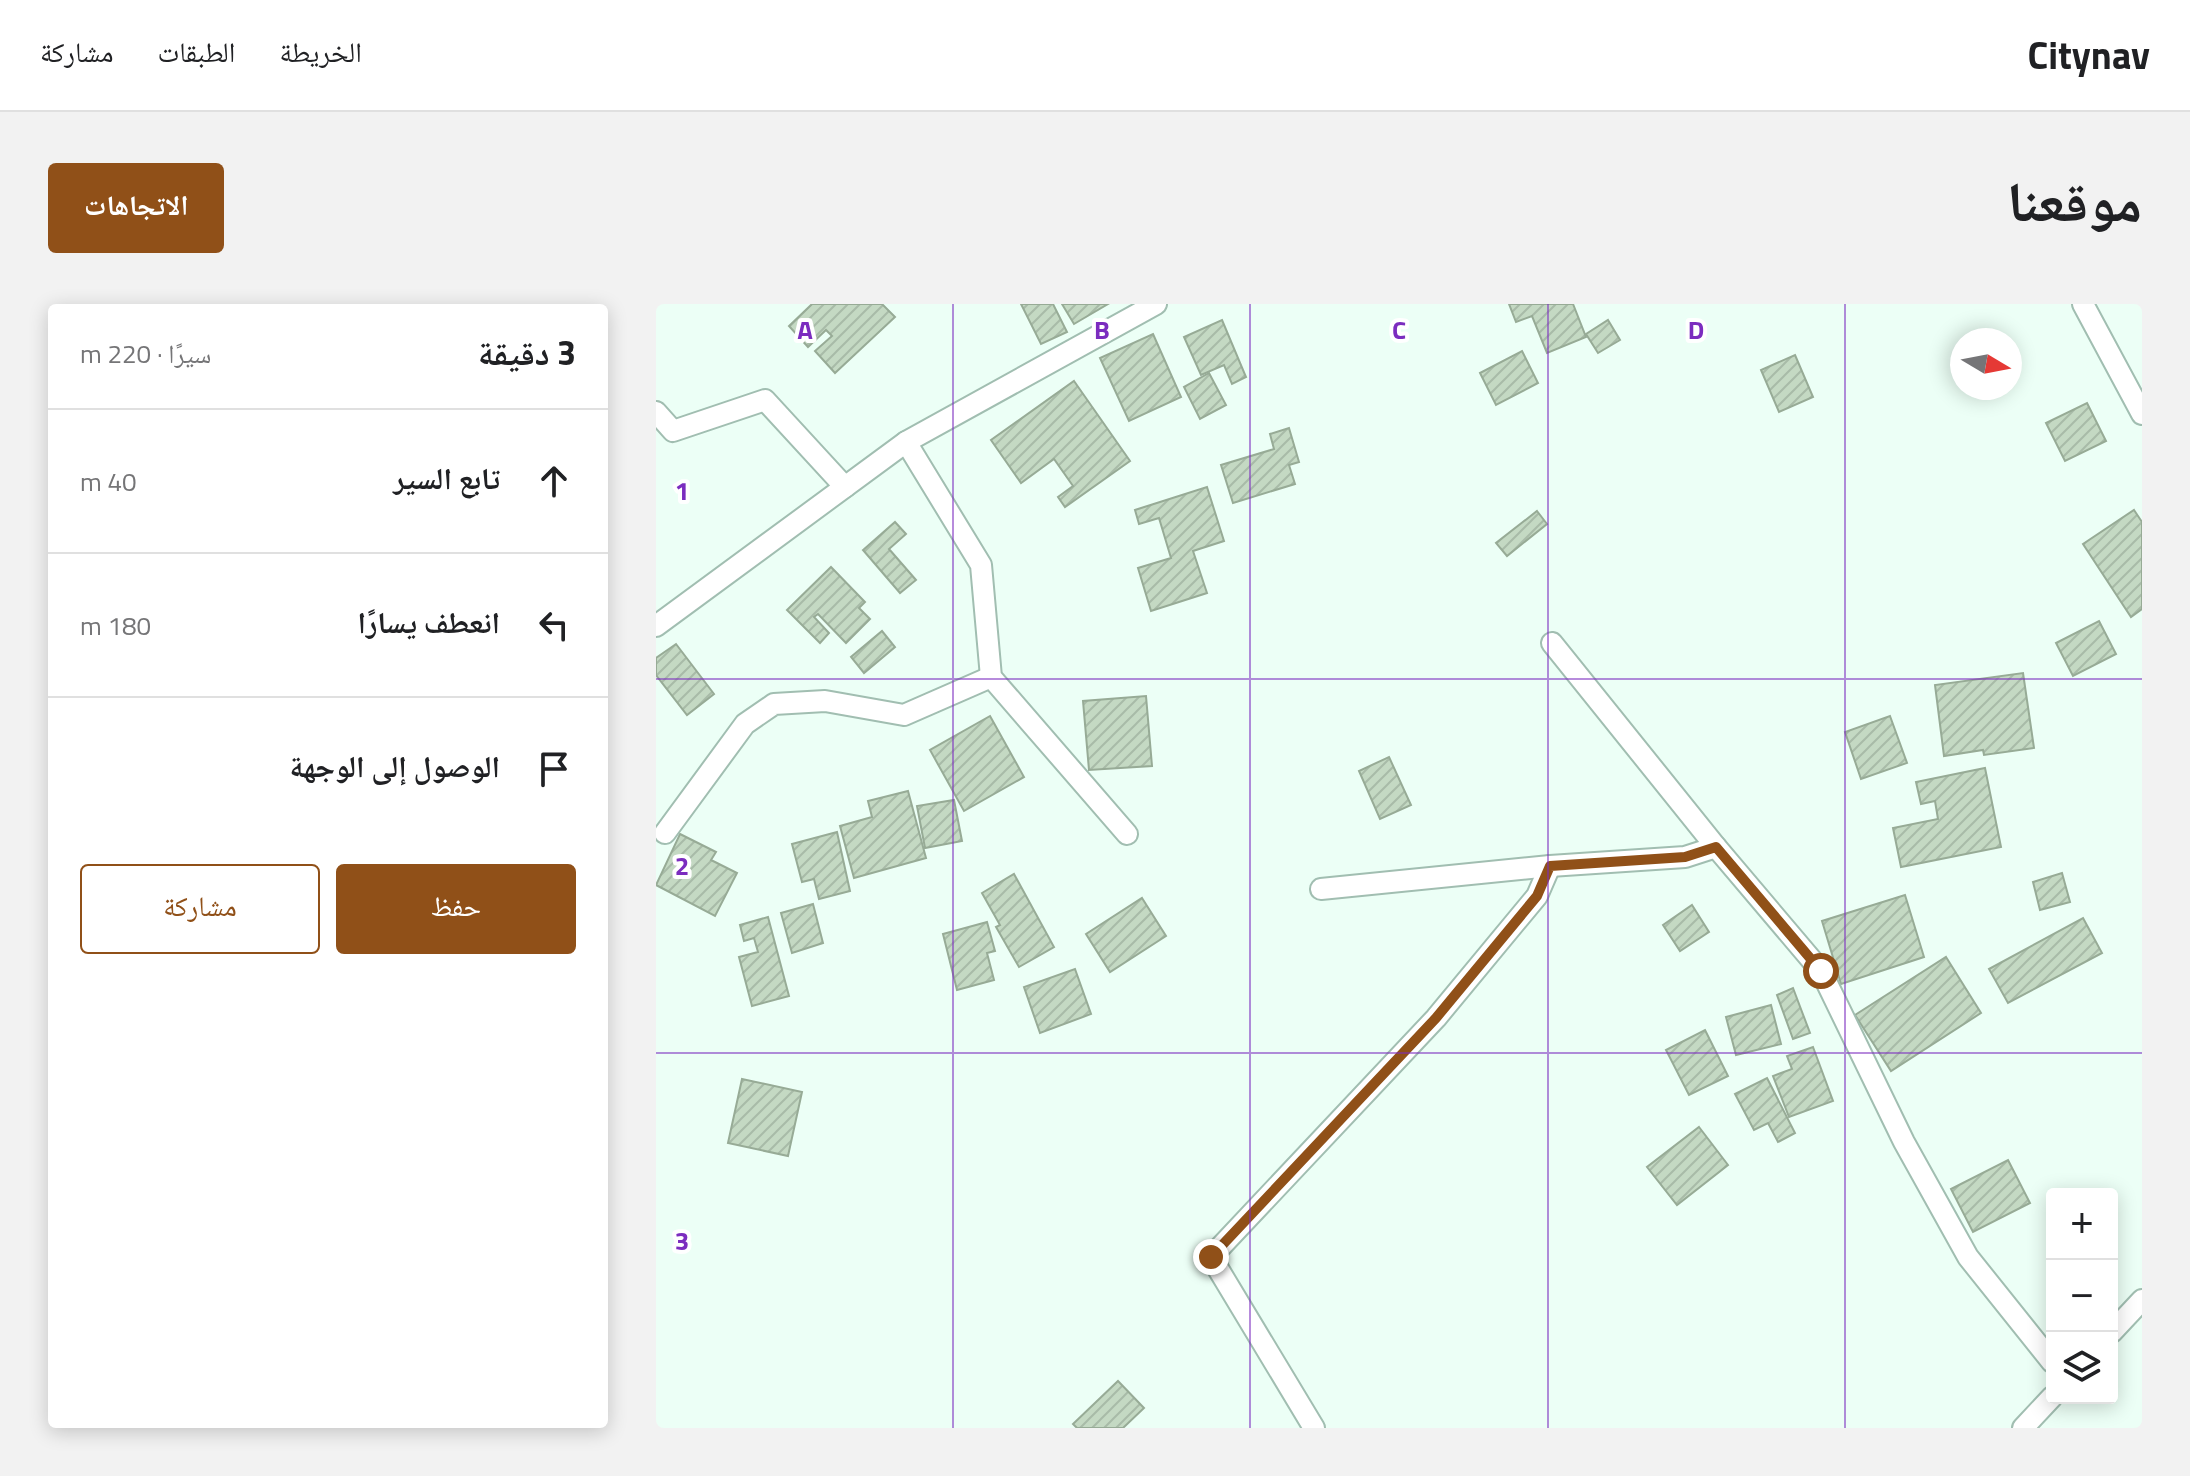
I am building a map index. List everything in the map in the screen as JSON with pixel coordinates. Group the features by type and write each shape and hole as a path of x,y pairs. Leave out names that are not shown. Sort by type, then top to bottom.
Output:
{"street":[{"path":"656,626 906,442 1156,304"},
{"path":"2083,304 2142,414"},
{"path":"656,412 673,431 765,400 845,487"},
{"path":"906,442 981,565 991,677 1127,834"},
{"path":"1552,643 1716,847 1821,971 1904,1142 1968,1257 2046,1354"},
{"path":"665,833 745,724 774,704 825,701 904,715 991,677"},
{"path":"1321,889 1550,866 1685,857 1716,847"},
{"path":"1314,1428 1211,1257 1436,1018 1537,896 1550,866"},
{"path":"2118,1326 2142,1300"},
{"path":"2023,1428 2046,1403"}],"building":[{"path":"812,304 882,304 895,317 835,373 815,351 832,336 826,330 808,347 789,326"},
{"path":"1021,304 1053,304 1067,332 1041,344"},
{"path":"1062,304 1108,304 1074,324"},
{"path":"1509,304 1573,304 1586,337 1547,353 1532,316 1516,322"},
{"path":"1222,320 1246,377 1232,384 1224,365 1201,375 1184,337"},
{"path":"1608,320 1620,340 1598,353 1586,334"},
{"path":"1153,334 1181,397 1129,421 1100,358"},
{"path":"1522,351 1538,383 1496,405 1480,373"},
{"path":"1795,355 1813,397 1779,412 1761,370"},
{"path":"1209,373 1226,405 1200,419 1184,387"},
{"path":"1074,381 1130,461 1065,507 1058,497 1073,486 1054,459 1021,483 991,440"},
{"path":"2087,403 2106,441 2065,461 2046,423"},
{"path":"1289,428 1299,462 1289,465 1295,484 1233,503 1221,465 1274,449 1270,434"},
{"path":"1207,487 1224,541 1193,551 1207,593 1151,611 1138,568 1171,558 1159,518 1139,524 1135,510"},
{"path":"2134,510 2142,522 2142,609 2131,617 2083,544"},
{"path":"1537,511 1547,524 1507,556 1496,543"},
{"path":"895,522 906,534 889,549 916,580 900,593 863,550"},
{"path":"831,567 865,602 859,608 870,619 846,643 818,614 814,617 829,633 820,643 787,610"},
{"path":"2099,621 2116,654 2073,676 2056,643"},
{"path":"882,631 895,647 864,673 851,657"},
{"path":"676,644 714,694 687,715 656,675 656,658"},
{"path":"2023,673 2034,748 1984,755 1983,750 1944,756 1935,685"},
{"path":"1146,696 1152,766 1089,770 1083,701"},
{"path":"990,716 1024,777 964,811 930,750"},
{"path":"1890,716 1907,763 1861,779 1845,732"},
{"path":"1389,757 1411,805 1380,819 1359,771"},
{"path":"1985,768 2001,847 1901,867 1893,828 1938,819 1935,801 1921,804 1916,782"},
{"path":"908,791 926,858 854,878 840,826 872,817 868,801"},
{"path":"954,800 962,841 925,848 917,806"},
{"path":"837,832 850,891 819,899 814,879 802,882 792,844"},
{"path":"680,834 716,852 711,860 737,873 715,916 656,885"},
{"path":"2062,873 2070,902 2040,910 2033,882"},
{"path":"1014,874 1054,947 1019,967 996,927 1000,925 982,893"},
{"path":"1905,895 1924,957 1841,984 1822,921"},
{"path":"1142,898 1166,936 1110,972 1086,934"},
{"path":"813,904 823,943 792,953 781,913"},
{"path":"1692,905 1709,932 1680,951 1663,925"},
{"path":"768,917 789,996 752,1006 739,957 758,952 754,938 744,941 740,925"},
{"path":"2083,918 2102,953 2008,1003 1989,969"},
{"path":"987,922 995,951 987,953 994,980 957,990 943,934"},
{"path":"1946,957 1981,1013 1891,1071 1855,1015"},
{"path":"1075,969 1091,1014 1040,1033 1024,987"},
{"path":"1793,988 1810,1033 1793,1039 1777,995"},
{"path":"1771,1005 1781,1044 1736,1055 1726,1017"},
{"path":"1705,1030 1728,1076 1689,1095 1666,1050"},
{"path":"1813,1047 1833,1101 1789,1117 1773,1076 1792,1069 1787,1056"},
{"path":"1767,1078 1795,1133 1778,1142 1768,1123 1754,1130 1735,1094"},
{"path":"742,1079 802,1092 788,1156 728,1143"},
{"path":"1699,1127 1728,1165 1677,1205 1647,1167"},
{"path":"2008,1160 2030,1203 1973,1232 1951,1189"},
{"path":"1118,1381 1144,1408 1123,1428 1077,1428 1073,1424"}],"route":[{"path":"1211,1257 1436,1018 1537,896 1550,866 1685,857 1716,847 1821,971"}]}
